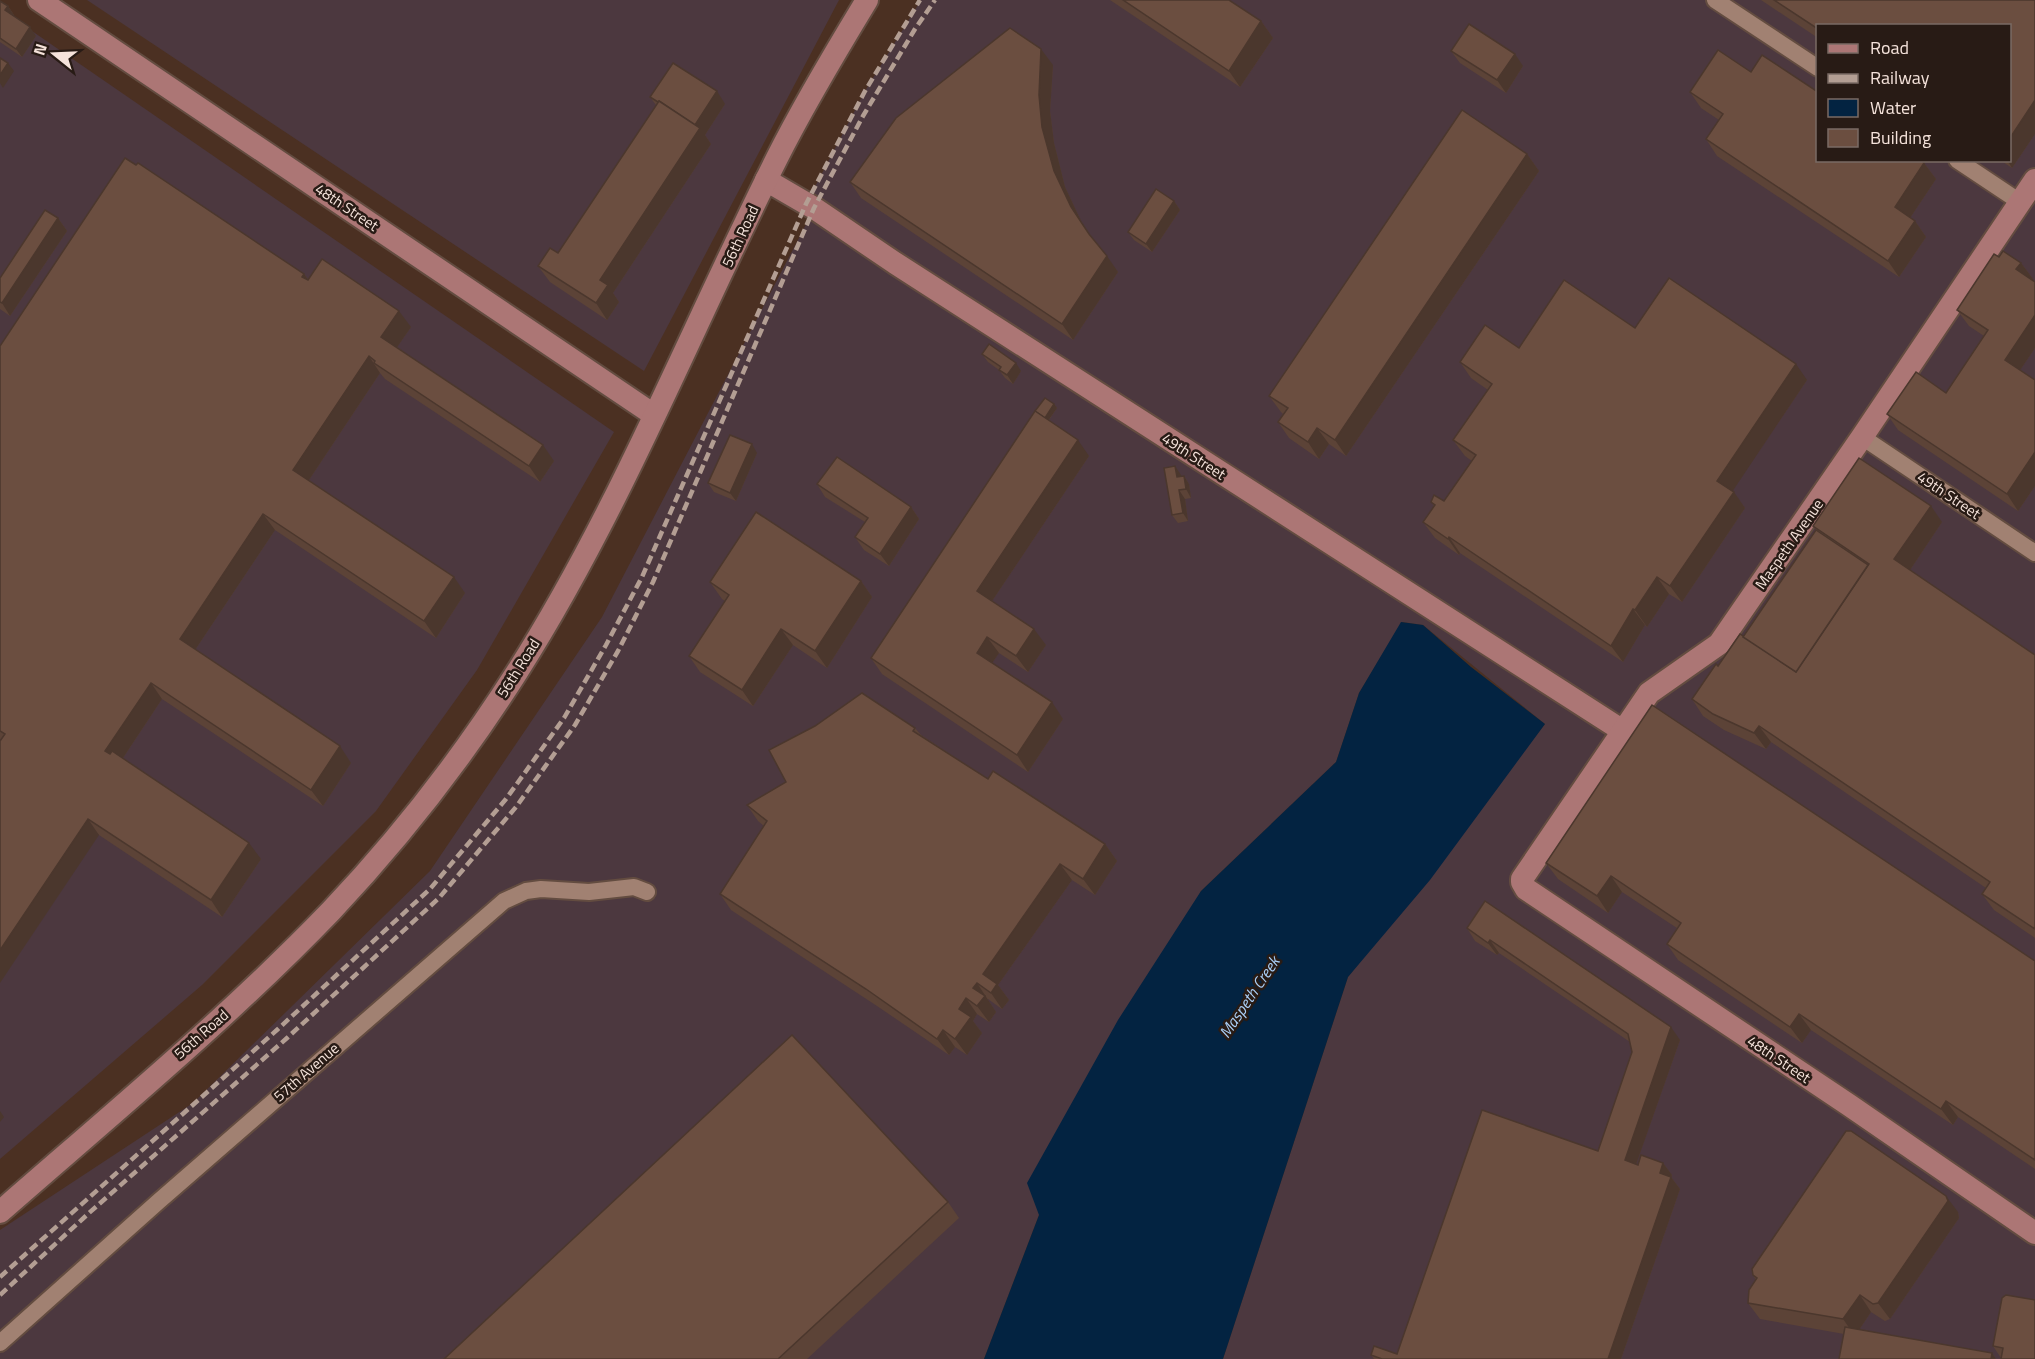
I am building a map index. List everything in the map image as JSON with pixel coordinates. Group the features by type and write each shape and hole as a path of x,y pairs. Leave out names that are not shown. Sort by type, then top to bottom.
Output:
{"main road":[{"name":"48th Street","path":"39,0 654,415"},
{"name":"56th Road","path":"0,1212 271,971 334,908 424,803 490,713 545,627 595,534 766,180 818,83 867,0"},
{"name":"49th Street","path":"766,180 814,208 895,263 1623,731"},
{"name":"Maspeth Avenue","path":"1523,885 1522,879 1649,693 1719,644 2035,180"},
{"name":"48th Street","path":"1523,885 2035,1233"}],"street":[{"path":"1715,0 1816,67"},
{"path":"1960,162 2020,202"},
{"name":"49th Street","path":"1862,437 2035,553"},
{"name":"57th Avenue","path":"0,1343 159,1201 504,901 526,891 541,889 589,892 634,887 647,892"}],"shaded area":[{"path":"87,0 839,0 644,371"},
{"path":"921,0 2035,0 2035,1359 1223,1359 1348,977 1545,724 1423,625 1402,622 1359,693 1336,762 1201,891 1039,1215 984,1359 0,1359 0,1230 193,1103 430,871 602,617 814,209 806,204 865,91"},
{"path":"0,9 614,432 477,670 376,811 202,985 0,1159"}],"water":[{"name":"Maspeth Creek","path":"1401,622 1423,625 1471,667 1545,724 1430,880 1348,977 1223,1359 984,1359 1039,1215 1027,1183 1118,1020 1201,891 1336,762 1359,693"}],"building":[{"path":"1123,0 1229,0 1261,21 1229,71"},
{"path":"1774,0 2035,0 2035,100 2011,136 2011,24 1816,24 1816,28"},
{"path":"0,1 8,6 5,10 30,27 16,49 0,38"},
{"path":"1469,24 1515,54 1497,80 1451,51"},
{"path":"1010,28 1041,49 1039,95 1042,127 1054,171 1071,207 1107,256 1062,324 850,182 896,118"},
{"path":"1718,50 1751,72 1762,55 1816,91 1816,162 1923,162 1895,207 1915,221 1888,261 1706,139 1723,114 1690,92"},
{"path":"0,58 8,63 0,75"},
{"path":"673,63 717,91 695,125 650,97"},
{"path":"659,101 700,128 600,280 608,285 596,303 538,266 550,248 558,253"},
{"path":"1462,110 1527,154 1335,440 1317,428 1308,442 1278,422 1288,408 1269,396"},
{"path":"125,158 136,165 138,163 304,274 302,277 308,280 322,259 399,311 381,337 543,445 529,466 374,363 375,361 369,356 293,470 454,577 424,621 263,514 180,639 340,746 311,790 151,683 105,751 110,754 112,751 249,843 211,900 88,819 0,950 0,741 5,734 0,731 0,346"},
{"path":"1156,189 1174,201 1146,244 1128,232"},
{"path":"45,210 58,218 2,303 0,302 0,278"},
{"path":"2003,251 2021,263 2016,269 2035,282 2035,315 2005,360 2035,380 2035,452 2007,494 1887,414 1916,372 1946,393 1988,330 1957,310 1994,254 1999,257"},
{"path":"1669,278 1796,364 1717,481 1734,492 1670,586 1657,577 1635,610 1633,609 1611,646 1423,522 1435,505 1431,502 1434,495 1444,501 1476,455 1453,440 1492,384 1460,362 1485,325 1519,348 1564,280 1635,328"},
{"path":"989,344 1016,363 1007,375 999,370 1001,367 982,354"},
{"path":"1045,398 1054,404 1045,418 1035,411"},
{"path":"1035,411 1078,440 977,591 1034,629 1016,656 987,637 977,653 1052,702 1017,755 871,658"},
{"path":"730,435 752,444 730,493 708,483"},
{"path":"837,457 911,507 880,554 855,537 868,518 817,484"},
{"path":"1859,458 1931,506 1894,559 2035,655 2035,929 1982,894 1990,882 1759,726 1754,733 1713,714 1692,699 1740,634 1796,672 1869,564 1813,526"},
{"path":"1175,466 1177,477 1184,476 1186,489 1179,490 1183,513 1172,515 1164,468"},
{"path":"756,512 861,581 815,651 781,629 742,690 689,656 729,595 710,582"},
{"path":"1816,530 1868,565 1796,672 1743,637"},
{"path":"862,693 915,728 913,731 988,779 993,771 1105,844 1083,879 1060,864 983,974 997,984 991,993 977,983 973,988 985,996 977,1006 966,998 959,1009 971,1017 955,1039 943,1030 937,1039 866,989 720,894 767,821 747,805 786,782 769,750 815,726"},
{"path":"1652,705 2035,961 2035,1160 1946,1101 1941,1109 1799,1014 1790,1027 1667,944 1681,923 1611,876 1597,896 1546,863"},
{"path":"1485,901 1671,1027 1625,1160 1638,1165 1641,1155 1663,1163 1660,1173 1671,1177 1608,1359 1382,1359 1371,1355 1374,1346 1397,1354 1482,1110 1598,1151 1632,1052 1628,1034 1490,940 1488,943 1467,928"},
{"path":"792,1035 948,1202 778,1359 444,1359"},
{"path":"1846,1131 1851,1131 1946,1196 1948,1201 1878,1303 1873,1304 1860,1295 1843,1319 1748,1303 1749,1290 1757,1278 1753,1275 1752,1269"},
{"path":"2006,1295 2035,1300 2035,1359 2001,1359 2003,1348 1993,1346 2002,1298"},
{"path":"1845,1327 1992,1353 1991,1359 1839,1359"}],"railway":[{"path":"0,1277 278,1029 430,889 506,799 564,718 642,577 806,204 865,91 920,0"},
{"path":"0,1295 287,1038 439,898 516,807 575,725 618,651 653,582 814,208 863,116 935,0"}]}
